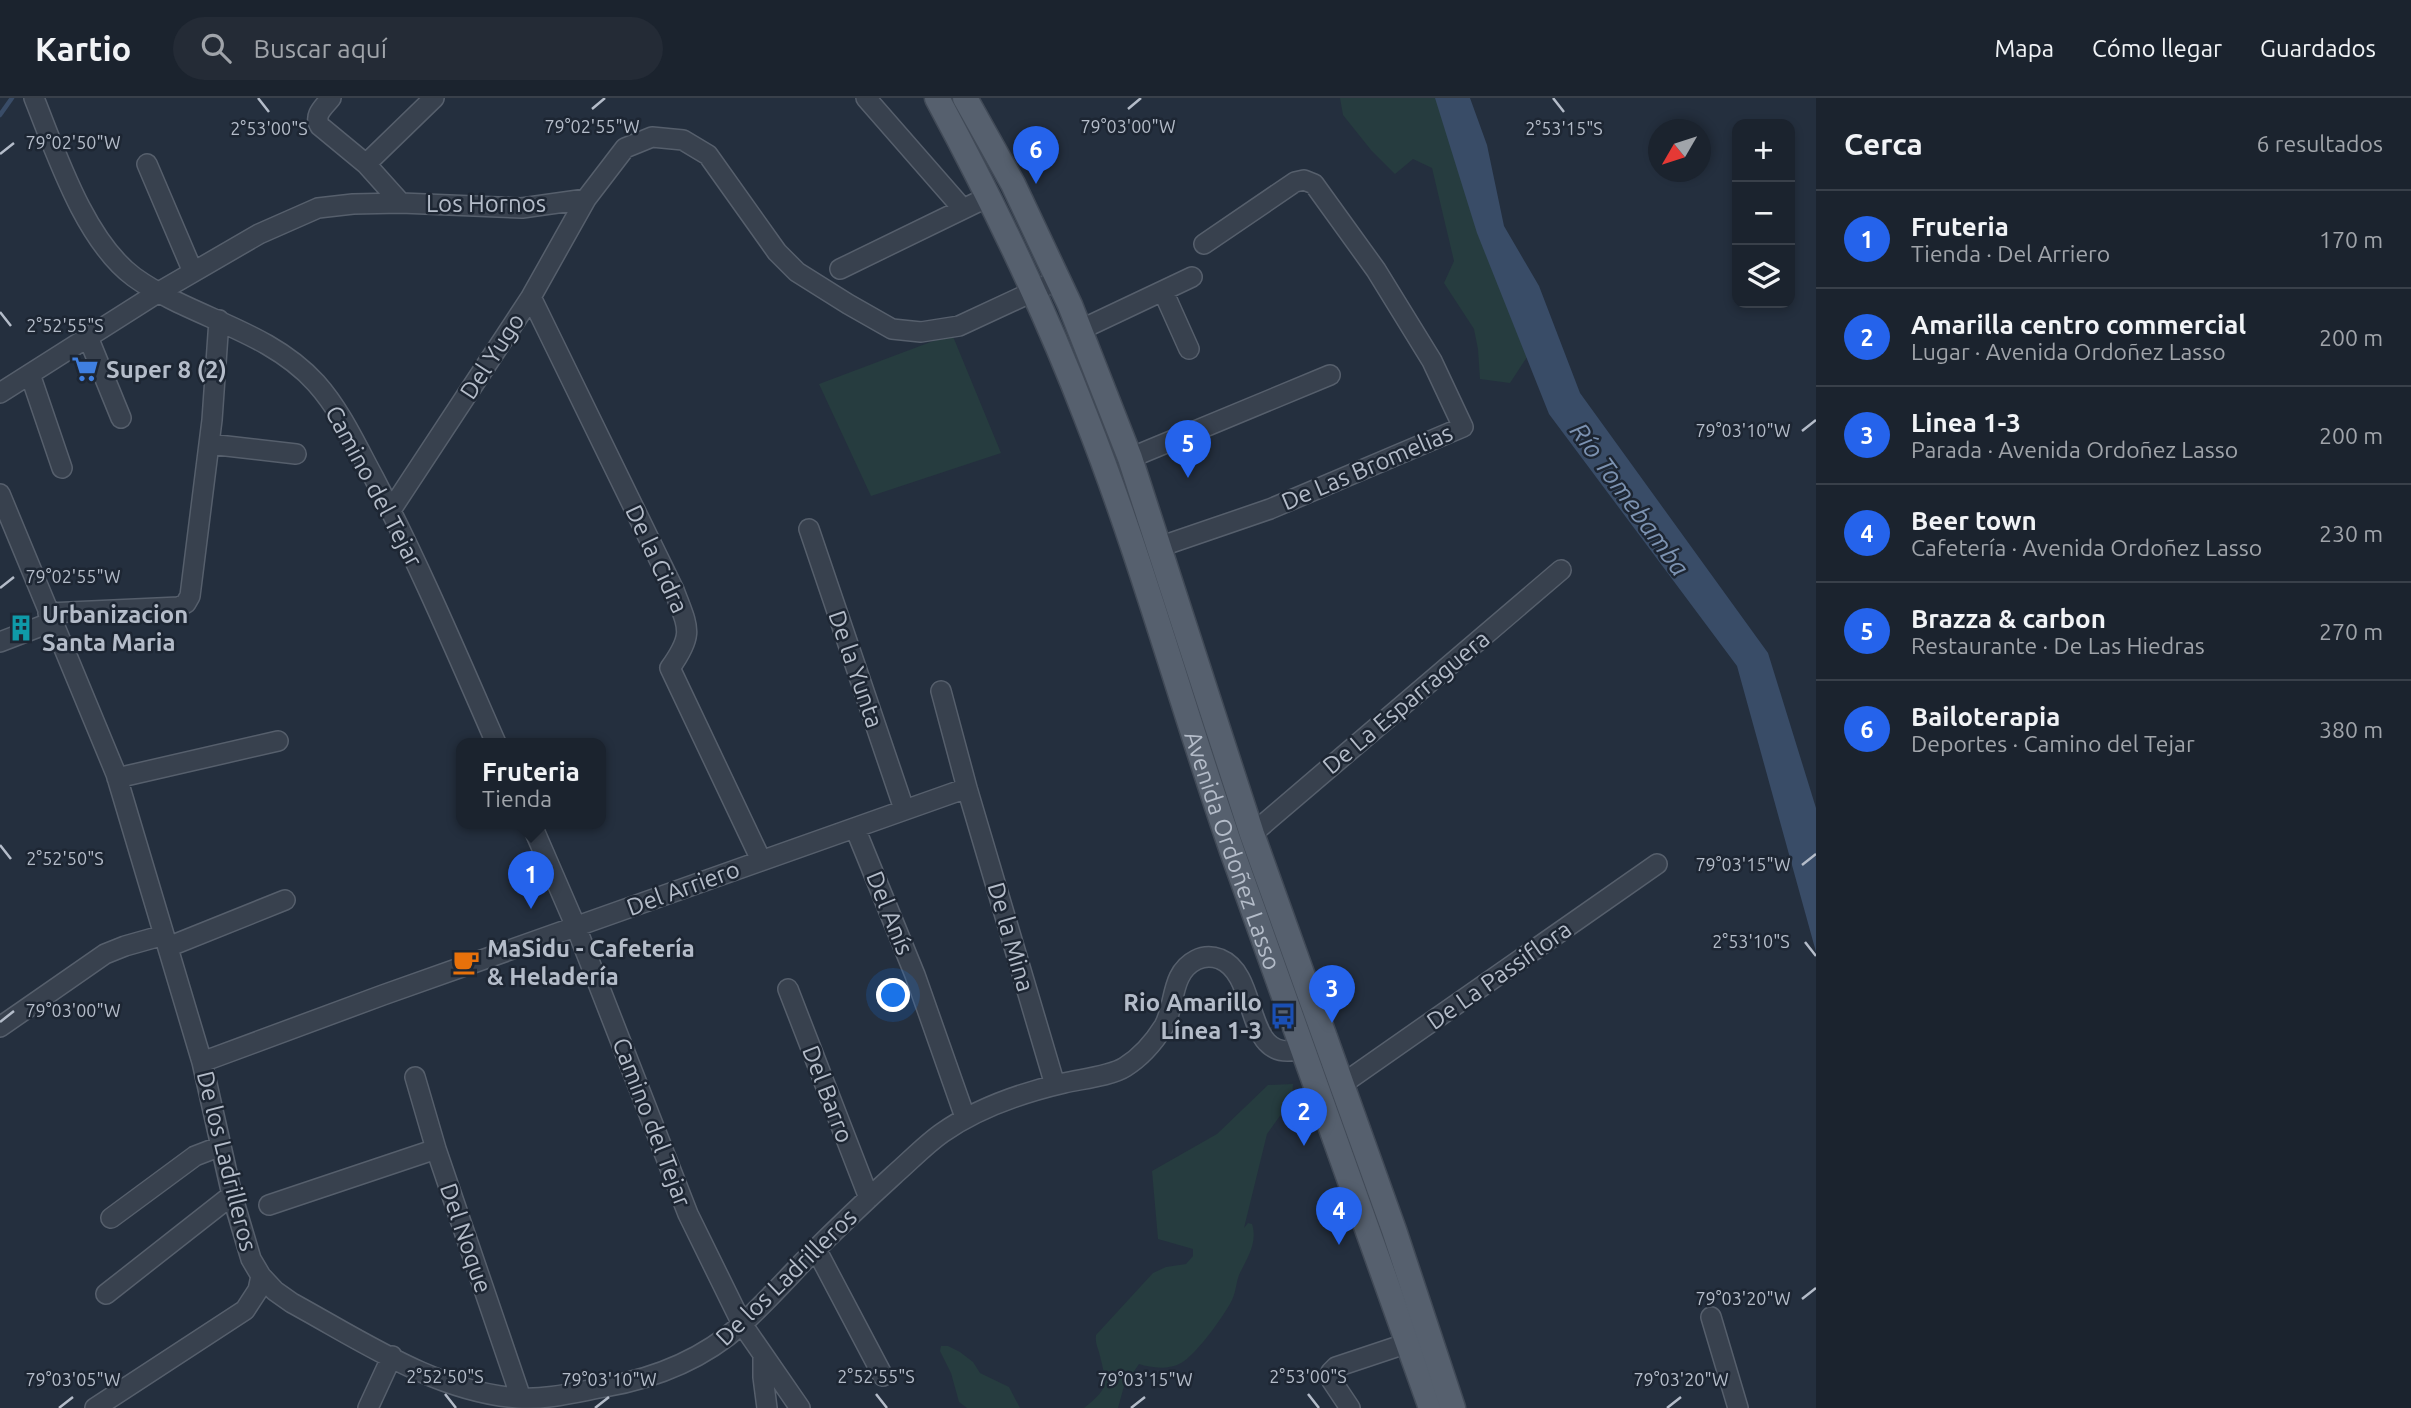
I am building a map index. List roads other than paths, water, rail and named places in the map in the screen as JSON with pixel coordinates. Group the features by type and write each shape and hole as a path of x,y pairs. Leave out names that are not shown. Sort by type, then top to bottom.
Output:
{"main road":[{"name":"Avenida Ordoñez Lasso","path":"937,98 990,196 1035,292 1105,467 1232,849 1431,1408"},
{"name":"Avenida Ordoñez Lasso","path":"965,98 1013,184 1058,281 1130,458 1252,834 1394,1230 1453,1408"}],"street":[{"name":"Camino del Tejar","path":"34,98 61,168 85,215 101,240 128,272 159,292 219,320 292,360 316,383 338,411 391,510 494,738"},
{"path":"331,98 317,115 316,121 366,164 401,203"},
{"path":"366,164 434,98"},
{"path":"866,98 962,209"},
{"path":"586,199 625,148 652,137 683,140 708,155 777,252 797,272 892,328 921,332 959,326 1058,281"},
{"path":"147,164 192,272"},
{"name":"De Las Bromelias","path":"1159,547 1270,509 1463,427 1425,349 1376,270 1314,184 1304,180 1295,182 1204,244"},
{"path":"840,269 990,196"},
{"name":"Los Hornos","path":"0,393 192,272 259,234 318,208 401,203 522,208 586,199"},
{"name":"Del Yugo","path":"391,510 531,297 586,199"},
{"path":"1080,330 1192,277"},
{"path":"1163,290 1189,349"},
{"name":"De la Cidra","path":"531,297 674,590 688,628 684,648 670,668 761,860"},
{"path":"0,642 50,618 179,607 186,603 190,596 209,444 219,320"},
{"path":"88,337 121,418"},
{"path":"30,374 62,468"},
{"path":"1130,458 1330,375"},
{"path":"209,444 296,454"},
{"name":"De los Ladrilleros","path":"1,498 117,778 202,1062 232,1195 251,1259 261,1276 275,1291 292,1303 392,1356 486,1401 548,1397 622,1384 670,1370 711,1349 742,1324 816,1249 938,1135 965,1117 1009,1098 1122,1069 1146,1050 1165,1024 1177,982 1185,968 1197,960 1209,956 1224,961 1239,976 1262,1036 1269,1046 1281,1052 1304,1048"},
{"name":"De la Yunta","path":"809,529 904,809"},
{"name":"De La Esparraguera","path":"1252,834 1561,570"},
{"name":"De la Mina","path":"941,691 1055,1085"},
{"path":"117,778 278,741"},
{"name":"Del Arriero","path":"202,1062 967,788"},
{"name":"Del Anís","path":"855,828 915,975 965,1117"},
{"name":"Camino del Tejar","path":"534,829 576,927 688,1214 742,1324 800,1408"},
{"name":"De La Passiflora","path":"1341,1085 1657,864"},
{"path":"0,1027 105,954 125,946 166,941 285,900"},
{"name":"Del Barro","path":"788,989 869,1198"},
{"name":"Del Noque","path":"415,1077 436,1149 521,1398"},
{"path":"111,1217 195,1156 221,1146"},
{"path":"269,1205 436,1149"},
{"path":"106,1294 232,1195"},
{"path":"816,1249 883,1376"},
{"path":"95,1408 245,1310 258,1290 261,1276"},
{"path":"1711,1317 1738,1408"},
{"path":"1350,1408 1332,1381 1331,1372 1336,1367 1408,1343"},
{"path":"763,1355 767,1408"},
{"path":"368,1408 392,1356"}],"water":[{"name":"Río Tomebamba","path":"1435,98 1470,98 1487,145 1504,226 1539,286 1580,393 1768,653 1816,808 1816,952 1737,666 1549,414 1477,233"}],"waterway":[{"path":"0,115 12,98"}],"place":[{"name":"Bailoterapia","path":"1036,184"},
{"name":"Super 8 (2)","path":"85,369"},
{"name":"Brazza & carbon","path":"1188,478"},
{"name":"Urbanizacion Santa Maria","path":"21,628"},
{"name":"Fruteria","path":"531,909"},
{"name":"MaSidu - Cafetería & Heladería","path":"466,962"},
{"name":"Rio Amarillo Línea 1-3","path":"1283,1016"},
{"name":"Linea 1-3","path":"1332,1023"},
{"name":"Amarilla centro commercial","path":"1304,1146"},
{"name":"Beer town","path":"1339,1245"}]}
